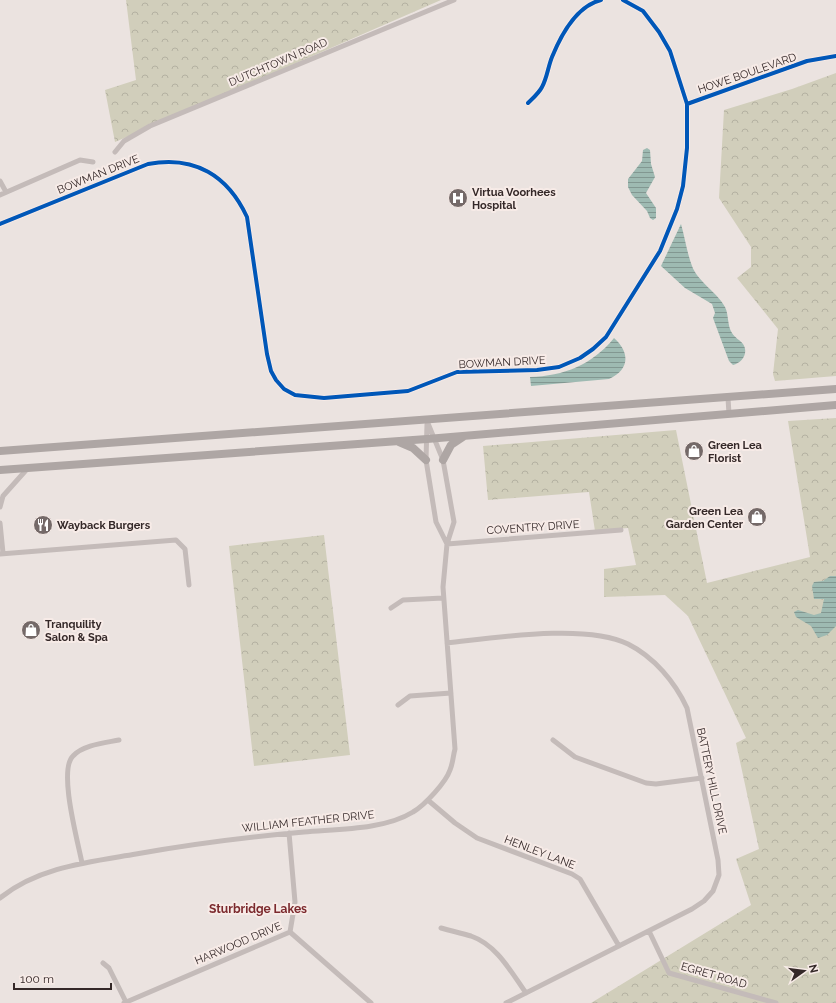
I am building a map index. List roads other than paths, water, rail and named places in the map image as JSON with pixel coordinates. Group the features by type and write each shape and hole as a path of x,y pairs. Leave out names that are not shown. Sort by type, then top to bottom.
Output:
{"highway":[{"path":"0,450 427,421 836,389"},
{"path":"0,470 430,439 836,405"},
{"path":"443,460 451,445 464,436"},
{"path":"396,441 413,448 426,460"}],"street":[{"name":"DUTCHTOWN ROAD","path":"115,152 124,141 150,126 454,0"},
{"path":"528,103 543,86 552,58 564,32 577,14 586,7 601,0"},
{"name":"BOWMAN DRIVE","path":"0,224 148,164 160,162 190,164 216,176 230,187 247,217 270,371 284,389 295,395 324,398 408,391 457,372 550,368 566,365 593,349 606,337 660,251 683,186 687,148 687,104 670,51 659,32 643,11 623,0"},
{"name":"HOWE BOULEVARD","path":"687,104 807,61 836,56"},
{"path":"0,195 80,160 93,162"},
{"path":"0,181 6,192"},
{"path":"728,398 729,414"},
{"name":"WILLIAM FEATHER DRIVE","path":"427,421 430,439 426,460 436,522 447,544"},
{"name":"WILLIAM FEATHER DRIVE","path":"0,898 13,888 31,878 49,871 82,863 206,842 289,833 356,828 382,823 413,812 429,801 450,770 455,749 442,587 447,544 454,522 443,460 430,439"},
{"path":"0,507 3,496 28,468"},
{"path":"0,523 1,554 176,540 185,549 189,586"},
{"name":"COVENTRY DRIVE","path":"447,544 621,530"},
{"path":"391,608 403,600 444,598"},
{"name":"BATTERY HILL DRIVE","path":"447,643 527,634 585,634 609,638 628,644 666,674 681,694 687,708 713,833 719,875 713,891 704,901 649,931 509,1002"},
{"path":"398,705 410,696 451,693"},
{"path":"82,863 67,785 68,766 70,760 77,752 87,747 119,740"},
{"path":"553,740 575,757 646,783 656,784 702,778"},
{"name":"HENLEY LANE","path":"429,801 455,823 477,838 572,874 580,879 619,946"},
{"name":"HARWOOD DRIVE","path":"125,1003 290,932 295,902 289,833"},
{"path":"441,928 471,936 490,947 498,954 526,993"},
{"name":"EGRET ROAD","path":"649,931 666,970 670,973 776,1003"},
{"path":"290,932 371,1003"},
{"path":"103,963 109,968 125,1003"}],"water":[{"path":"647,148 650,150 651,164 655,177 646,193 656,208 656,218 653,220 632,195 628,187 628,179 642,161 643,150"},
{"path":"681,224 689,256 695,272 722,302 726,310 730,330 745,347 744,357 736,364 733,365 729,361 713,318 715,313 712,304 685,288 661,266"},
{"path":"614,338 623,349 625,355 624,366 616,375 609,379 531,386 530,377 566,371 587,362"},
{"path":"830,576 836,576 836,626 827,635 818,638 811,626 796,617 794,612 798,610 814,615 821,613 824,599 814,599 812,586 814,582 823,581"}],"place":[{"name":"Virtua Voorhees Hospital","path":"458,198"},
{"name":"Green Lea Florist","path":"694,451"},
{"name":"Green Lea Garden Center","path":"757,517"},
{"name":"Wayback Burgers","path":"43,525"},
{"name":"Tranquility Salon & Spa","path":"31,630"}],"district":[{"name":"Sturbridge Lakes","path":"258,909"}]}
